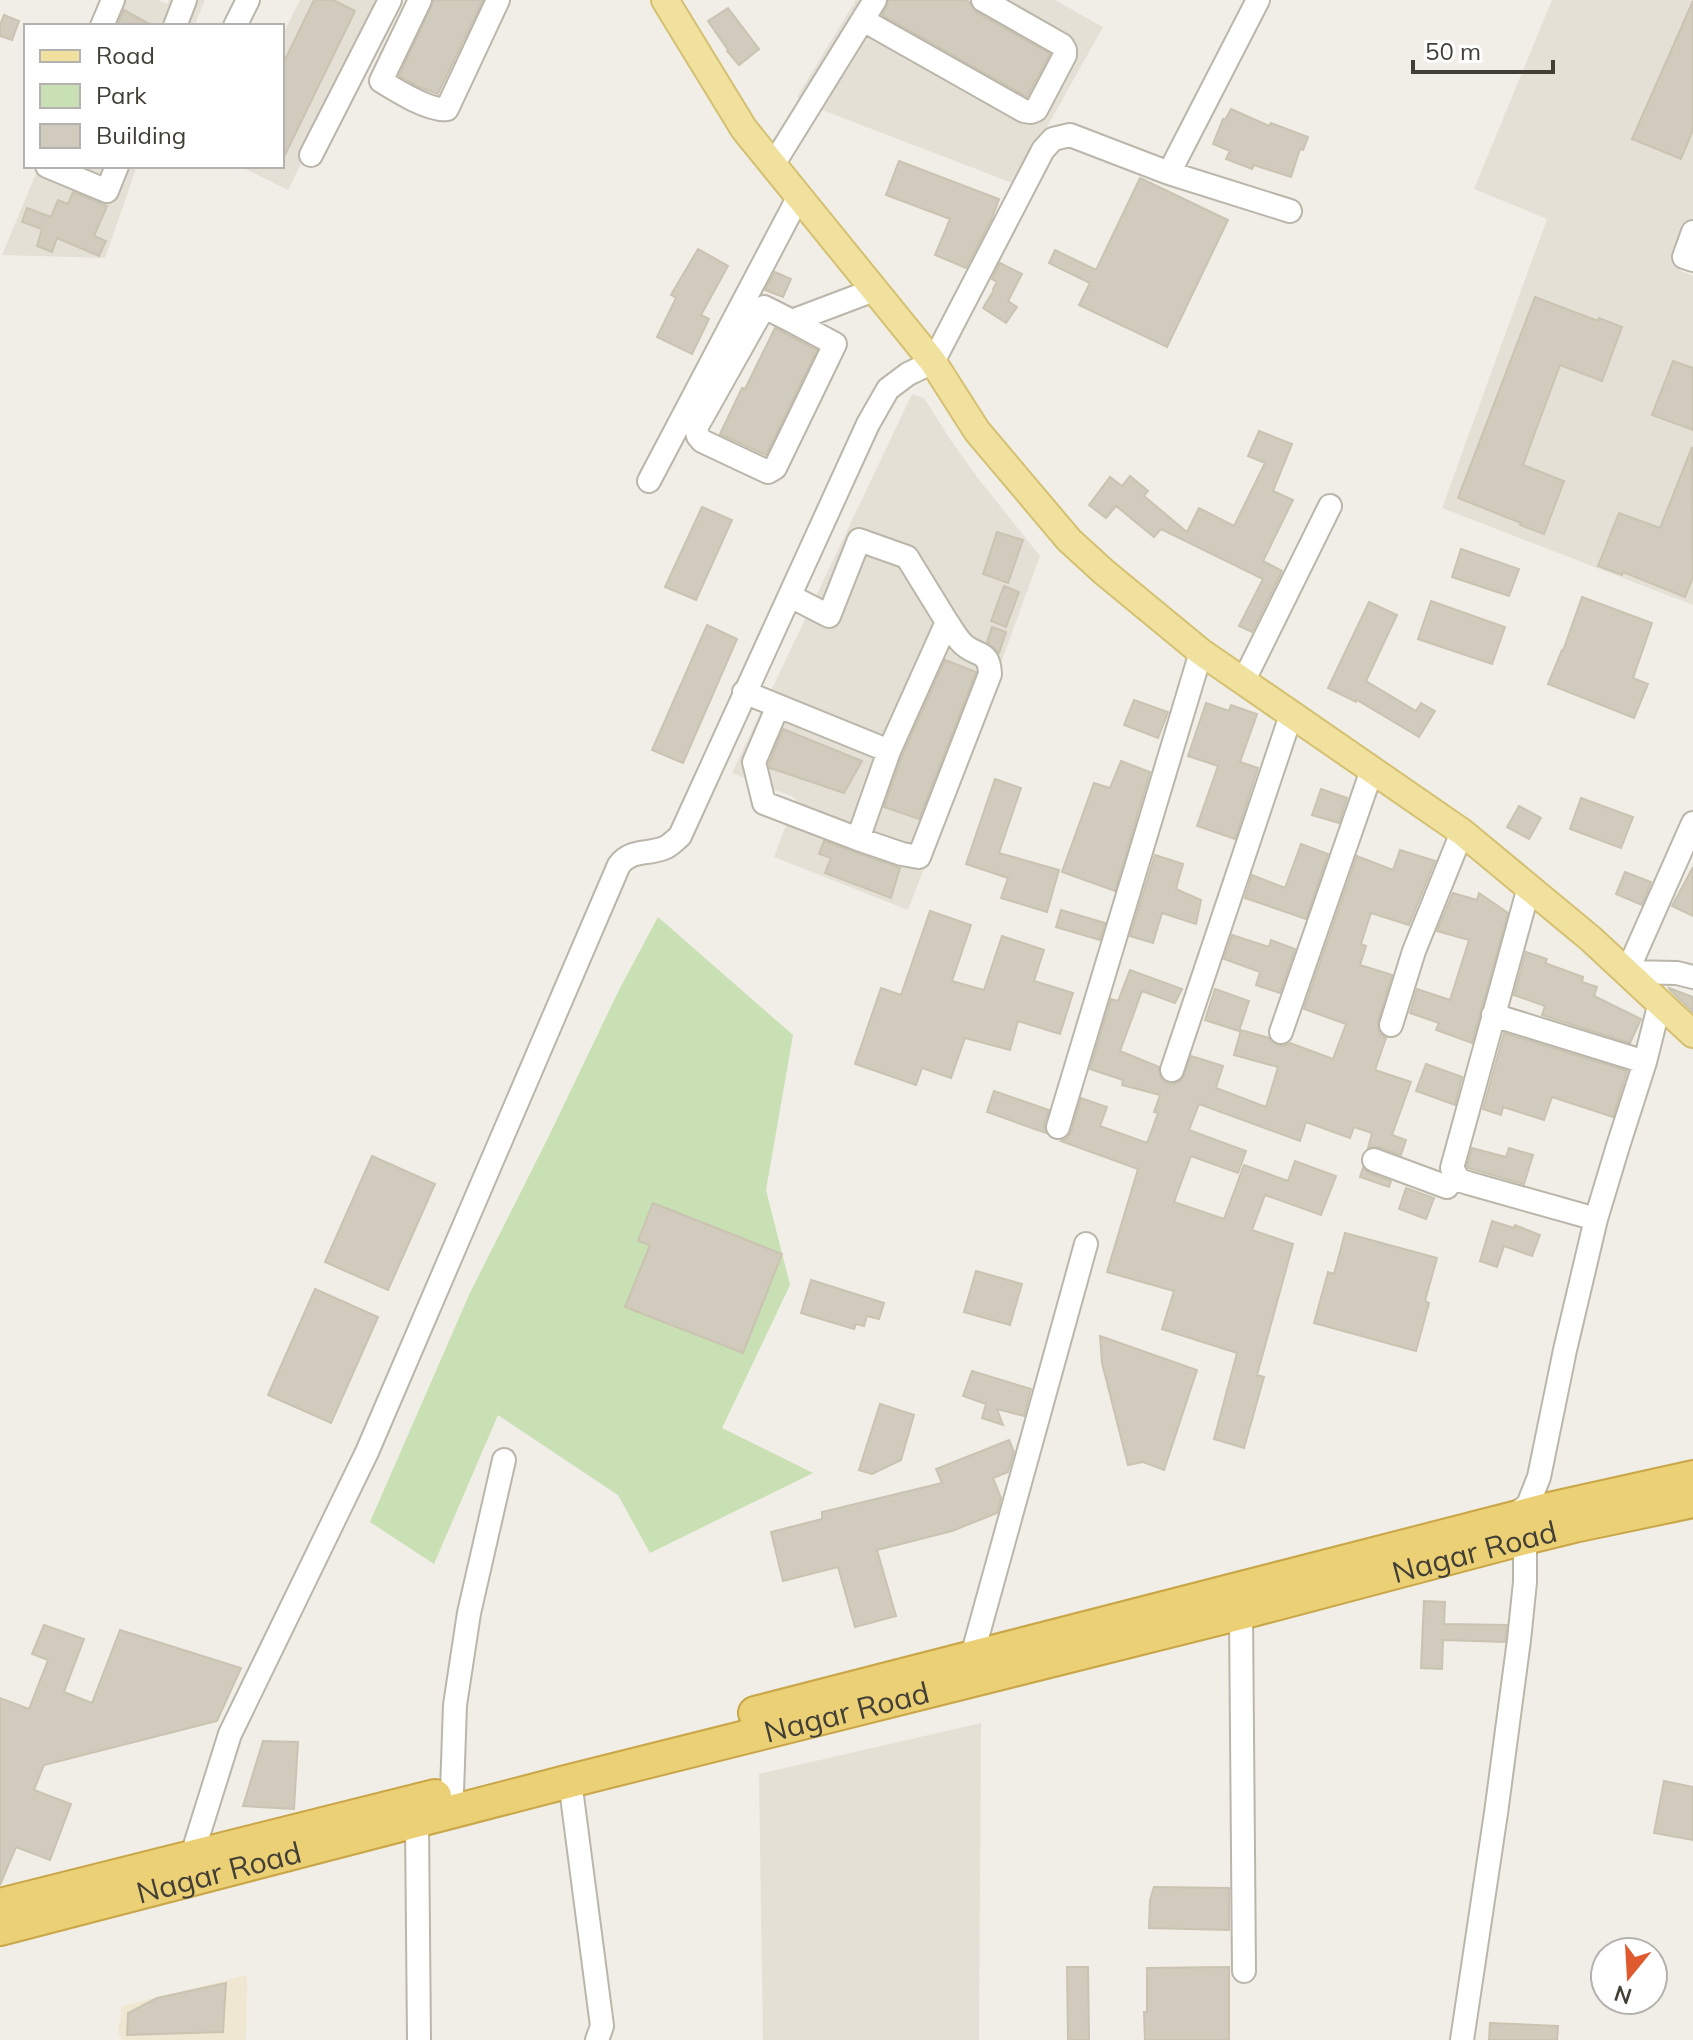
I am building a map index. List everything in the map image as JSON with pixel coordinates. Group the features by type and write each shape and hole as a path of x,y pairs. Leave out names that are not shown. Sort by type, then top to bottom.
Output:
{"highway":[{"name":"Nagar Road","path":"0,1905 452,1792 972,1656 1280,1590 1515,1529 1693,1477"},
{"name":"Nagar Road","path":"1515,1529 1574,1526 1693,1501"},
{"name":"Nagar Road","path":"0,1929 570,1781 1241,1613 1280,1590"}],"main road":[{"path":"665,0 744,129 933,362 977,431 1069,540 1201,652 1462,832 1627,972 1693,1034"}],"street":[{"path":"103,24 113,0"},
{"path":"176,24 185,0"},
{"path":"236,24 248,0"},
{"path":"356,67 427,105 447,109 498,0"},
{"path":"773,165 875,0"},
{"path":"863,20 1024,111 1036,110 1065,50 1062,45 983,0"},
{"path":"1169,173 1258,0"},
{"path":"311,155 388,4 416,10 381,81"},
{"path":"192,1855 230,1734 367,1452 619,865 625,857 667,847 680,836 868,424 888,389 908,374 933,362 1043,150 1053,139 1070,135 1169,173 1290,211"},
{"path":"52,168 107,191 116,168"},
{"path":"649,481 799,196"},
{"path":"1693,232 1684,257 1693,260"},
{"path":"792,321 835,344 775,468 768,472 702,441 696,428 764,307 792,321 874,290"},
{"path":"1243,682 1330,506"},
{"path":"778,706 754,762 764,803 858,839 919,857 990,674 990,662 964,645 907,557 859,540 829,616 790,596"},
{"path":"858,839 889,751 947,622"},
{"path":"1058,1127 1201,652"},
{"path":"744,692 889,751"},
{"path":"1172,1070 1291,715"},
{"path":"1281,1032 1372,770"},
{"path":"1693,823 1627,972 1677,973 1693,977"},
{"path":"1391,1025 1414,951 1462,832"},
{"path":"1529,887 1452,1168 1459,1180 1596,1219"},
{"path":"1462,2040 1519,1640 1525,1582 1515,1529 1539,1477 1596,1219 1645,1062 1660,1002"},
{"path":"1493,1015 1645,1062"},
{"path":"1374,1160 1447,1187 1454,1174"},
{"path":"972,1656 1086,1244"},
{"path":"452,1792 455,1705 469,1613 504,1460"},
{"path":"1241,1613 1244,1971"},
{"path":"570,1781 602,2026 597,2040"},
{"path":"417,1822 419,2040"}],"shaded area":[{"path":"110,0 158,0 167,4 169,0 205,0 195,24 100,24"},
{"path":"300,0 382,0 288,190 243,168 284,168 284,32"},
{"path":"856,0 1055,0 1103,27 1015,184 817,108 797,97"},
{"path":"1552,0 1693,0 1693,226 1679,270 1693,276 1693,605 1442,508 1547,219 1474,189"},
{"path":"38,168 136,168 105,258 2,255"},
{"path":"912,394 924,398 977,477 1040,556 908,910 774,857 796,798 732,773"},
{"path":"981,1723 979,2040 763,2040 759,1774"},
{"path":"247,1975 246,2040 122,2040 118,2032 122,2006"}],"green space":[{"path":"658,917 793,1035 766,1190 790,1285 722,1428 813,1473 650,1553 618,1495 498,1415 434,1564 370,1522 469,1295"}],"building":[{"path":"314,0 333,0 355,11 284,157 284,62"},
{"path":"434,0 483,0 438,94 399,76"},
{"path":"889,0 965,0 976,12 1050,54 1027,97 882,15"},
{"path":"1693,1 1693,130 1681,159 1632,139"},
{"path":"728,8 759,49 739,65 708,21"},
{"path":"124,10 149,24 118,24"},
{"path":"4,15 19,21 12,40 0,36"},
{"path":"1231,109 1269,126 1271,123 1308,137 1303,150 1300,149 1291,177 1254,165 1252,169 1226,159 1230,151 1213,144 1223,119"},
{"path":"899,161 999,199 966,268 935,255 950,219 886,195"},
{"path":"1140,178 1228,220 1167,347 1079,305 1090,283 1049,263 1055,250 1096,270"},
{"path":"73,192 107,206 94,236 106,241 99,256 57,238 52,252 37,246 42,229 22,222 27,208 51,217 58,200 68,204"},
{"path":"698,249 728,266 701,315 709,319 692,354 657,337 676,298 671,295"},
{"path":"1000,263 1022,274 1008,301 1017,307 1006,323 983,308 994,290 997,282 992,279"},
{"path":"775,272 791,279 783,297 765,290"},
{"path":"1535,297 1622,327 1602,381 1560,365 1523,465 1564,481 1544,534 1458,498"},
{"path":"775,328 817,350 766,455 720,434"},
{"path":"1673,361 1693,368 1693,430 1652,415"},
{"path":"1259,431 1292,444 1273,491 1293,500 1263,561 1282,571 1252,632 1239,626 1263,579 1161,529 1154,537 1116,506 1106,518 1089,505 1110,477 1122,486 1130,476 1148,491 1144,496 1187,532 1199,508 1234,526 1265,463 1248,456"},
{"path":"1692,447 1693,577 1685,597 1623,572 1622,575 1598,566 1619,513 1660,528"},
{"path":"702,507 732,520 696,600 665,587"},
{"path":"997,532 1023,540 1008,583 983,574"},
{"path":"1461,549 1519,569 1509,596 1452,577"},
{"path":"1004,586 1019,592 1006,627 991,621"},
{"path":"1582,597 1652,623 1633,678 1648,684 1634,718 1548,684"},
{"path":"1431,601 1505,627 1492,664 1418,639"},
{"path":"1369,602 1397,615 1366,681 1416,711 1421,703 1435,711 1419,737 1357,700 1328,688"},
{"path":"707,625 737,639 683,763 652,750"},
{"path":"992,627 1006,632 999,653 987,642"},
{"path":"945,660 976,672 919,819 884,807 902,756"},
{"path":"1134,700 1168,712 1158,738 1124,725"},
{"path":"1206,703 1229,711 1231,705 1257,714 1240,762 1258,768 1235,839 1197,826 1218,766 1188,756"},
{"path":"783,729 862,761 844,793 770,768 769,763"},
{"path":"1121,761 1150,772 1115,891 1062,872 1094,783 1110,788"},
{"path":"995,779 1021,788 999,853 1059,870 1047,912 1001,898 1008,878 966,864"},
{"path":"1321,789 1347,798 1339,823 1312,815"},
{"path":"1581,798 1633,817 1621,848 1570,829"},
{"path":"1519,806 1541,818 1529,839 1507,827"},
{"path":"824,841 900,868 891,898 825,873 831,858 819,854"},
{"path":"1301,844 1328,854 1306,919 1245,898 1252,875 1285,888"},
{"path":"1400,850 1435,861 1409,925 1371,913 1361,944 1366,946 1360,965 1392,975 1378,1022 1380,1034 1386,1038 1375,1070 1411,1082 1392,1135 1406,1140 1401,1155 1379,1147 1368,1148 1372,1133 1354,1127 1350,1138 1306,1122 1300,1141 1199,1104 1189,1130 1246,1151 1238,1173 1191,1156 1174,1202 1224,1219 1244,1165 1288,1181 1295,1161 1336,1176 1321,1215 1265,1195 1252,1230 1293,1244 1257,1375 1264,1377 1244,1448 1214,1439 1237,1353 1162,1329 1174,1291 1107,1272 1138,1169 1061,1141 1071,1132 1081,1098 1107,1107 1100,1126 1147,1143 1158,1113 1154,1112 1160,1095 1122,1085 1123,1080 1090,1069 1111,999 1118,1001 1130,970 1182,989 1175,1003 1142,991 1120,1051 1159,1067 1161,1079 1167,1083 1182,1080 1191,1056 1223,1066 1216,1088 1266,1107 1278,1067 1234,1055 1241,1030 1269,1038 1277,1045 1290,1043 1333,1059 1346,1024 1304,1009 1357,856 1393,870"},
{"path":"1155,855 1183,864 1176,889 1201,900 1196,924 1162,913 1153,943 1130,936"},
{"path":"1693,867 1693,916 1672,906"},
{"path":"1625,872 1651,882 1642,905 1616,894"},
{"path":"1453,893 1477,900 1479,893 1508,913 1472,1043 1436,1030 1439,1023 1410,1013 1417,989 1450,1000 1469,940 1437,931"},
{"path":"1061,910 1105,923 1100,940 1056,927"},
{"path":"930,911 971,925 952,981 984,990 1002,936 1044,950 1034,981 1073,993 1060,1034 1018,1021 1010,1050 965,1038 951,1078 922,1068 916,1085 855,1064 881,988 901,995"},
{"path":"1232,935 1269,947 1271,940 1295,949 1280,993 1256,985 1260,972 1224,959"},
{"path":"1526,952 1547,959 1545,963 1583,977 1582,982 1597,987 1594,996 1641,1019 1630,1043 1542,1015 1545,1006 1514,995"},
{"path":"1215,989 1249,1001 1239,1031 1205,1020"},
{"path":"1670,990 1693,997 1693,1012"},
{"path":"1504,1033 1627,1071 1613,1117 1552,1097 1544,1120 1503,1107 1501,1115 1483,1109"},
{"path":"1426,1064 1462,1077 1455,1105 1416,1091"},
{"path":"994,1091 1049,1110 1044,1124 1046,1133 987,1112"},
{"path":"1472,1148 1506,1157 1509,1148 1533,1155 1524,1184 1468,1168"},
{"path":"372,1156 435,1184 388,1290 325,1262"},
{"path":"1363,1168 1391,1181 1389,1187 1360,1177"},
{"path":"1406,1188 1434,1198 1426,1219 1399,1209"},
{"path":"653,1203 782,1254 743,1353 625,1307 650,1245 638,1241"},
{"path":"1492,1221 1514,1228 1515,1225 1540,1235 1532,1256 1504,1246 1497,1267 1480,1261"},
{"path":"1345,1233 1437,1258 1416,1351 1314,1323 1328,1272 1334,1274"},
{"path":"976,1271 1022,1284 1010,1325 964,1312"},
{"path":"811,1280 884,1303 879,1319 867,1316 864,1326 856,1324 854,1329 801,1313"},
{"path":"315,1289 378,1317 331,1423 268,1395"},
{"path":"1100,1336 1197,1370 1164,1470 1143,1462 1128,1465 1102,1363"},
{"path":"972,1371 1031,1389 1024,1416 997,1409 1003,1425 982,1418 986,1404 963,1396"},
{"path":"880,1404 914,1415 901,1460 872,1474 859,1470"},
{"path":"1009,1440 1014,1452 1008,1472 993,1478 1001,1498 997,1513 952,1531 877,1550 896,1616 855,1627 838,1567 783,1581 771,1532 822,1519 822,1512 942,1483 936,1469"},
{"path":"1424,1601 1445,1602 1444,1624 1507,1625 1505,1642 1443,1640 1442,1669 1421,1668"},
{"path":"44,1625 84,1639 64,1692 92,1703 120,1630 241,1668 217,1721 44,1765 34,1790 71,1804 50,1860 16,1847 0,1885 0,1698 29,1709 48,1660 32,1654"},
{"path":"263,1741 298,1742 294,1809 243,1806"},
{"path":"1664,1781 1693,1787 1693,1840 1654,1833"},
{"path":"1154,1887 1229,1888 1229,1930 1149,1928"},
{"path":"1067,1967 1088,1967 1089,2040 1068,2040"},
{"path":"1229,1967 1229,2040 1145,2040 1147,1968"},
{"path":"226,1983 223,2032 127,2035 128,2013 157,1998"},
{"path":"1490,2023 1558,2026 1557,2040 1489,2040"}]}
